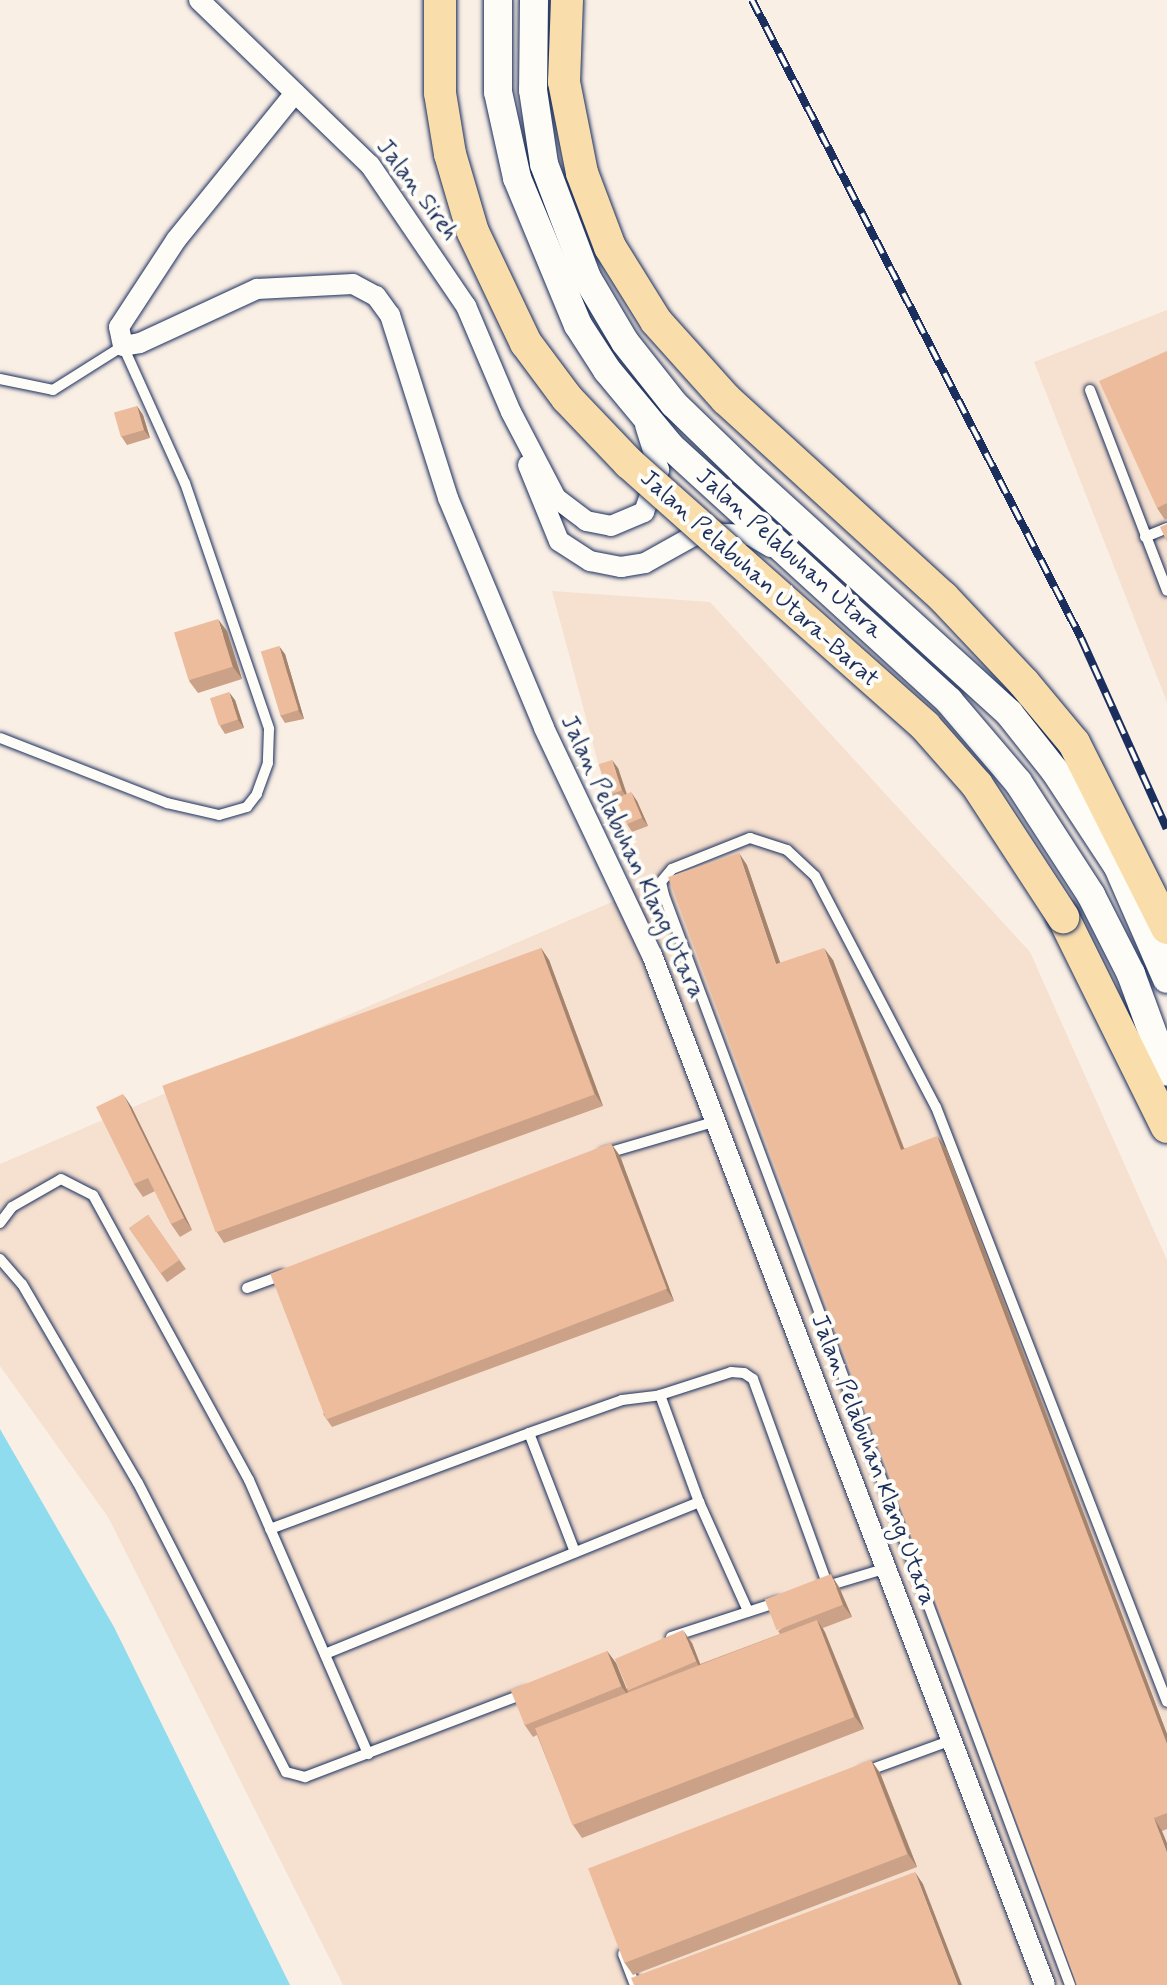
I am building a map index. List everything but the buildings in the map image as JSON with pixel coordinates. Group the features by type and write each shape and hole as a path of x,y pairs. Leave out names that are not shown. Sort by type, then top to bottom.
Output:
{"main road":[{"name":"Jalan Pelabuhan Utara-Barat","path":"440,0 440,93 450,154 473,232 526,343 567,398 629,463 925,726 977,785 1063,917 1167,1127"},
{"name":"Jalan Pelabuhan Utara","path":"498,0 498,92 517,178 546,255 578,325 641,414 949,701 1018,782 1091,895 1131,974 1167,1072"},
{"name":"Jalan Pelabuhan Utara","path":"534,0 533,90 544,164 587,278 625,342 674,404 1009,713 1055,771 1118,867 1167,979"},
{"path":"567,0 564,82 582,173 610,247 656,321 726,399 943,597 1024,683 1074,743 1167,928"}],"street":[{"name":"Jalan Sireh","path":"199,0 370,165 441,265 466,306 511,412"},
{"path":"123,346 119,327 176,240 295,93"},
{"name":"Jalan Pelabuhan Klang Utara","path":"123,346 140,343 257,289 353,284 376,296 390,315 448,498 544,728 652,955 1045,1985"},
{"path":"511,412 556,498 586,521 611,526 633,520 651,500 659,470 641,414"},
{"path":"511,412 542,508 559,541 590,561 621,567 645,563 699,533 750,535 810,570"}],"lane":[{"path":"0,379 53,390 123,346 185,483 254,673 269,729 268,763 247,807 219,815 167,803 0,738"},
{"path":"1090,390 1167,591"},
{"path":"1145,537 1167,528"},
{"path":"1070,1985 664,895 661,882 672,869 750,838 787,850 815,876 936,1107 1167,1702"},
{"path":"590,1159 717,1121"},
{"path":"0,1223 12,1207 61,1179 93,1195 249,1480 368,1754"},
{"path":"0,1259 22,1284 138,1483 286,1772 305,1777 540,1688"},
{"path":"247,1288 292,1271"},
{"path":"270,1529 622,1400 660,1395 731,1372 753,1379 828,1586"},
{"path":"660,1395 699,1502 748,1611"},
{"path":"529,1433 575,1552"},
{"path":"325,1654 699,1502"},
{"path":"815,1590 887,1568"},
{"path":"655,1644 788,1598"},
{"path":"850,1778 952,1740"},
{"path":"617,1940 634,1983"}],"shaded area":[{"path":"1167,310 1167,702 1034,362"},
{"path":"552,591 710,602 1030,952 1167,1260 1167,1985 343,1985 108,1517 0,1366 0,1164 633,893"}],"water":[{"path":"0,1429 114,1627 290,1985 0,1985"}],"railway":[{"path":"752,0 1081,638 1167,829"}]}
